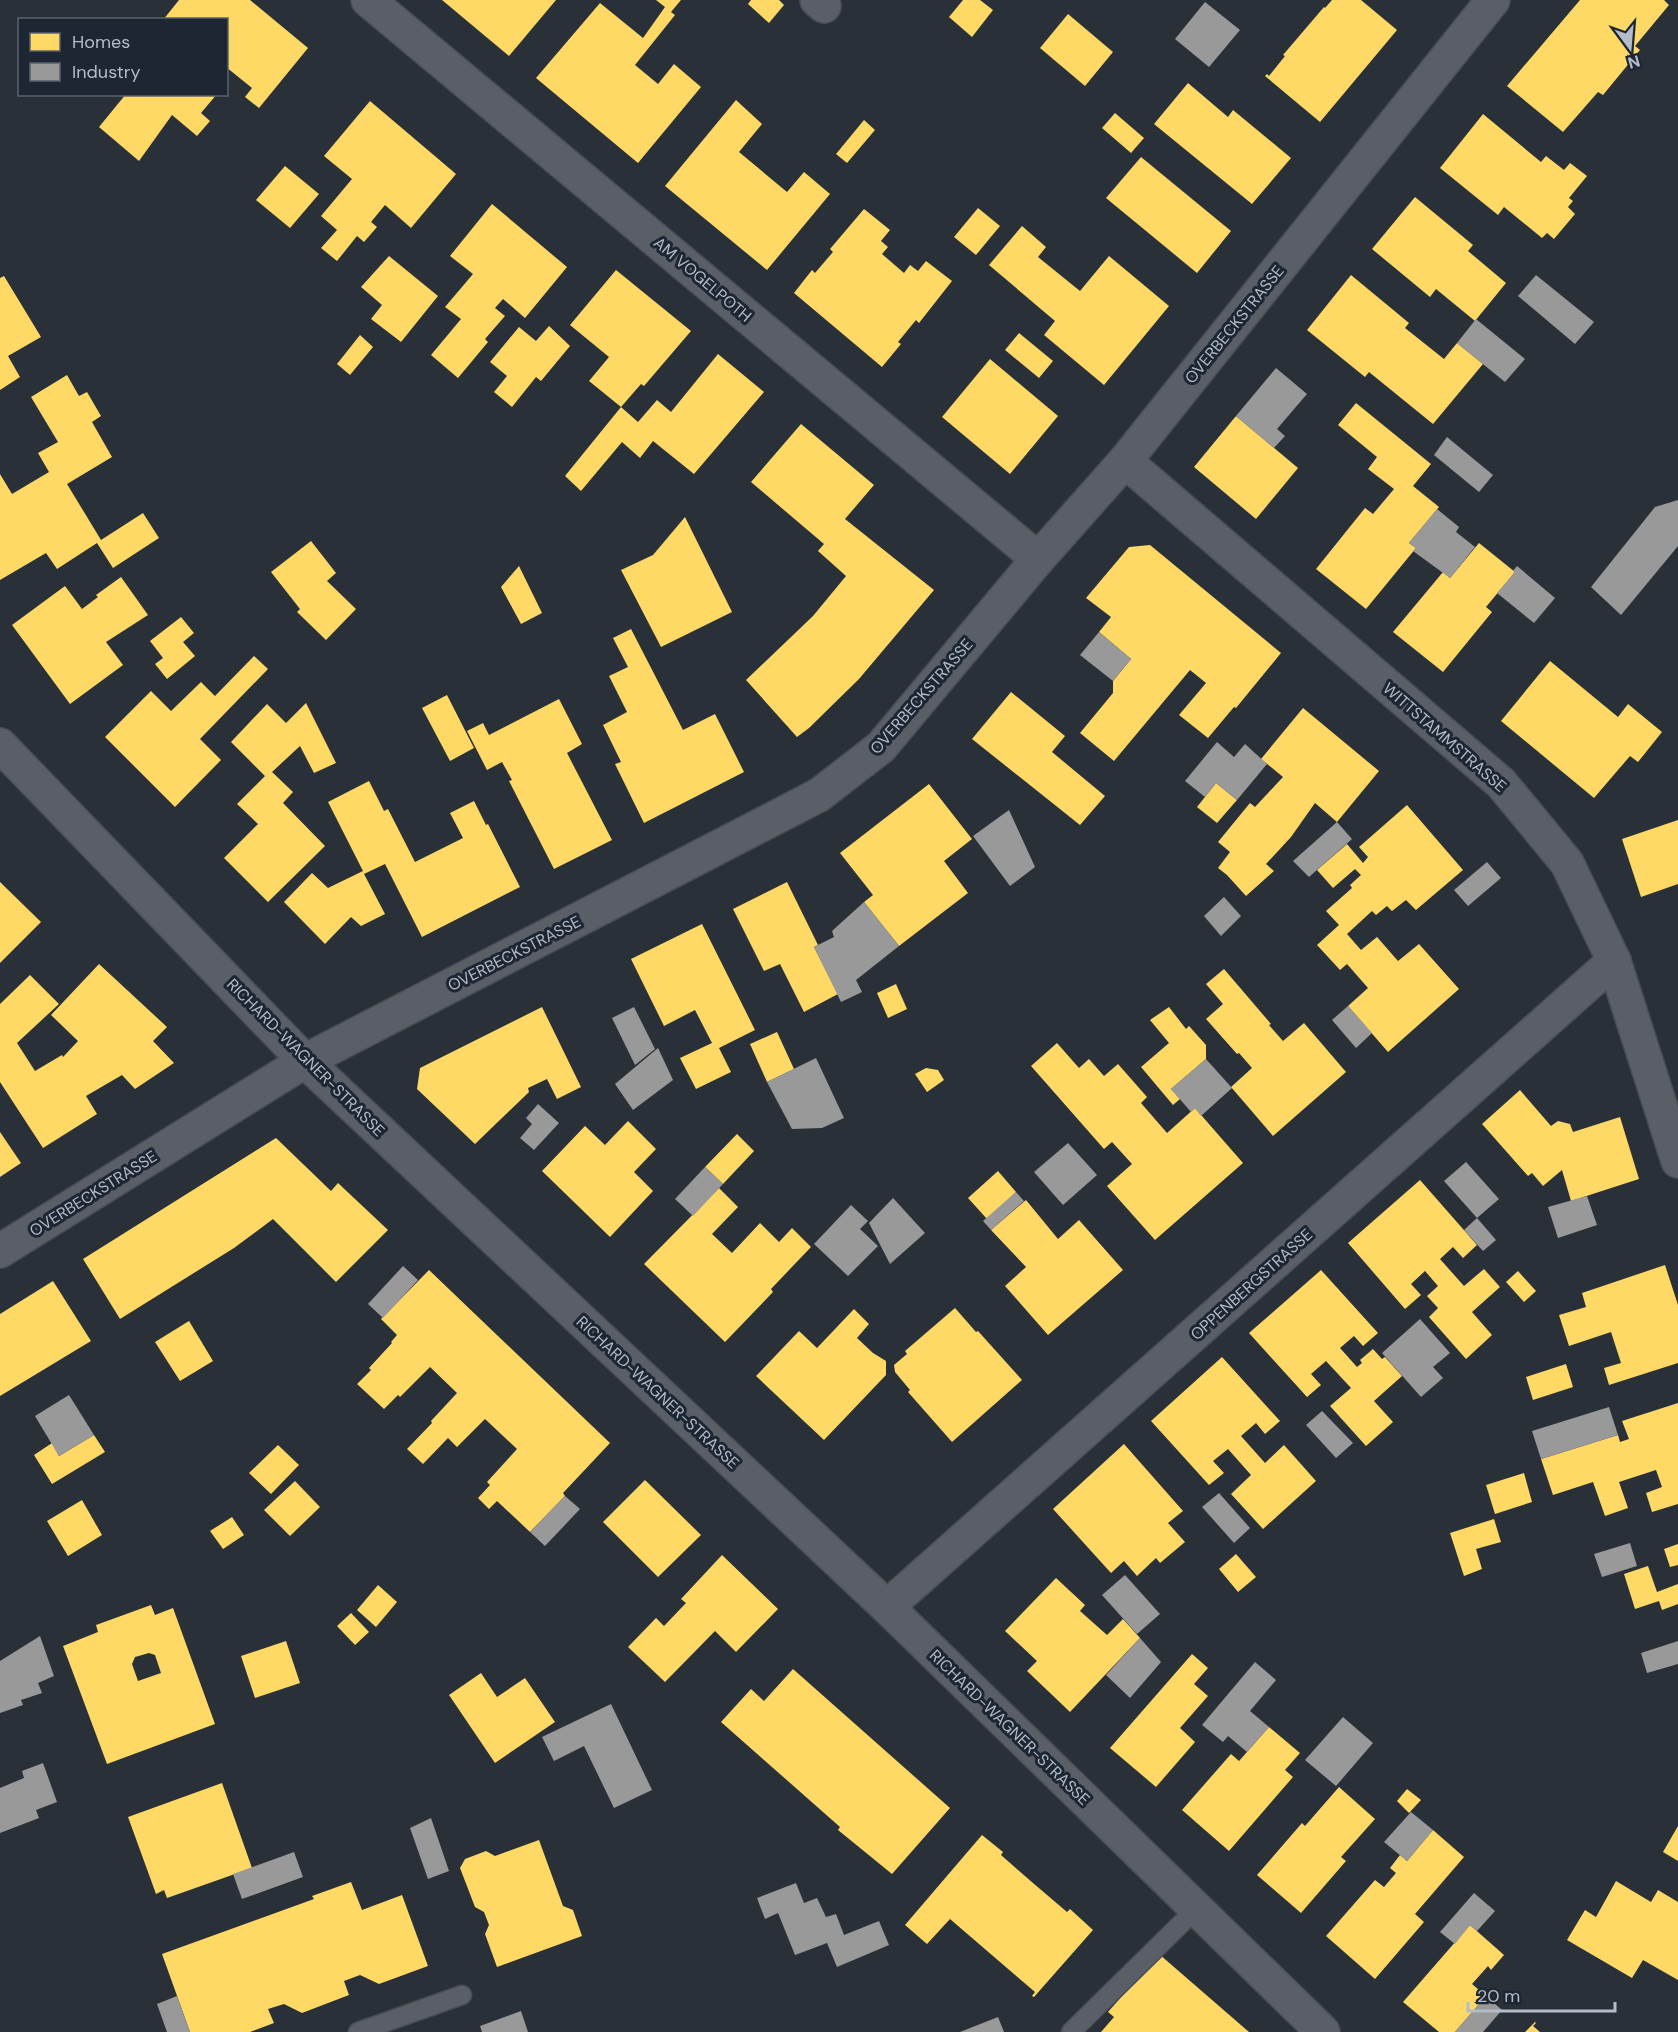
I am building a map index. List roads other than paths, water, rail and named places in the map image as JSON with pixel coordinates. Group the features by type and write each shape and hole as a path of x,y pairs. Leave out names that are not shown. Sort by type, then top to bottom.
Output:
{"street":[{"name":"AM VOGELPOTH","path":"368,0 1038,559"},
{"name":"OVERBECKSTRASSE","path":"0,1251 305,1060 819,795 881,747 1038,559 1125,461 1492,0"},
{"name":"WITTSTAMMSTRASSE","path":"1125,461 1501,783 1567,863 1614,961 1678,1161"},
{"name":"RICHARD-WAGNER-STRASSE","path":"0,745 305,1060 887,1607 1323,2032"},
{"name":"OPPENBERGSTRASSE","path":"887,1607 1614,961"}],"lane":[{"path":"1071,2032 1196,1909"},
{"path":"358,2032 462,1995"}]}
